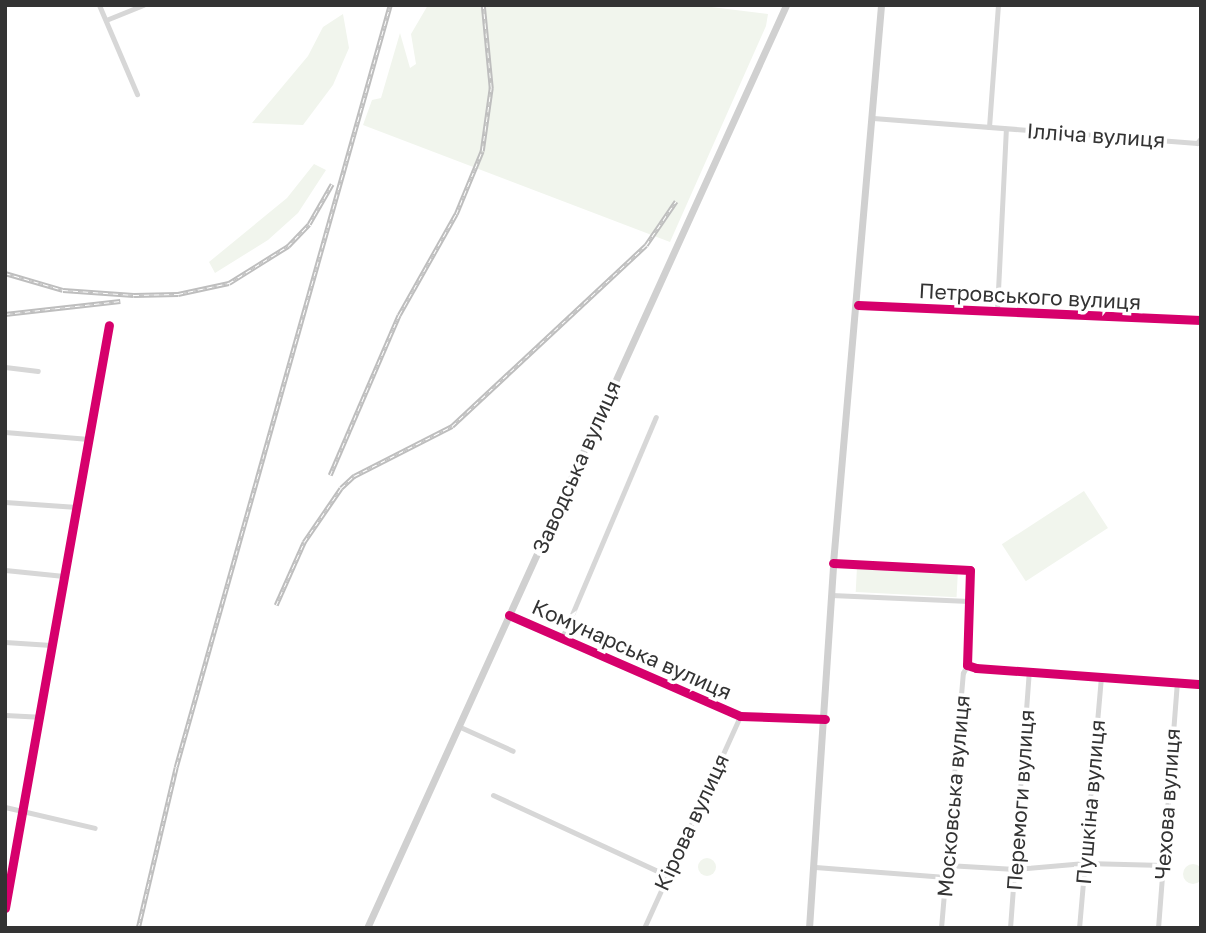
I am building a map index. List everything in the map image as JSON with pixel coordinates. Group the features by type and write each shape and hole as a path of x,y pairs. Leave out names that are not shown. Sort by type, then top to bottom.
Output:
{"main road":[{"name":"Заводська вулиця","path":"367,928 786,5"},
{"path":"810,928 833,563 858,306 881,5"},
{"name":"Петровського вулиця","path":"858,306 1201,320"}],"street":[{"path":"99,5 138,93"},
{"path":"106,20 143,5"},
{"path":"989,127 998,5"},
{"name":"Ілліча вулиця","path":"873,118 1197,143 1201,138"},
{"path":"997,311 1006,128"},
{"path":"5,908 109,325"},
{"path":"5,367 38,372"},
{"path":"562,638 656,417"},
{"path":"5,432 89,439"},
{"path":"5,502 77,507"},
{"name":"Московська вулиця","path":"833,563 970,570 967,665 963,673 941,928"},
{"path":"5,570 64,576"},
{"path":"831,594 970,601"},
{"name":"Комунарська вулиця","path":"509,615 740,716 825,719"},
{"path":"5,642 51,645"},
{"path":"967,665 1201,684"},
{"name":"Перемоги вулиця","path":"1010,928 1029,672"},
{"name":"Пушкіна вулиця","path":"1079,928 1101,676"},
{"name":"Чехова вулиця","path":"1158,928 1177,681"},
{"path":"5,715 38,717"},
{"name":"Кірова вулиця","path":"644,928 740,716"},
{"path":"458,726 513,751"},
{"path":"493,794 666,875"},
{"path":"5,807 95,828"},
{"path":"947,865 1015,869 1085,863 1163,865"},
{"path":"815,867 946,877"}],"shaded area":[{"path":"428,5 695,5 768,14 766,26 670,242 363,125 372,100 381,98 400,33 410,68 416,64 411,34"},
{"path":"343,14 349,48 333,85 303,125 252,123 308,56 323,27"},
{"path":"314,164 326,170 298,213 268,240 215,273 209,262 287,198"},
{"path":"1084,491 1108,528 1026,581 1002,544"},
{"path":"857,567 958,572 957,597 856,592"},
{"path":"703,858 711,858 716,867 714,874 703,876 698,871 698,863"},
{"path":"1193,864 1200,867 1203,874 1200,881 1193,884 1186,881 1183,874 1186,867"}],"railway":[{"path":"138,928 176,767 390,5"},
{"path":"330,475 399,315 456,214 482,151 491,88 483,5"},
{"path":"5,273 63,290 134,295 178,294 229,283 288,246 309,224 332,184"},
{"path":"276,605 304,542 341,488 354,476 452,426 646,245 676,201"},
{"path":"5,314 120,301"}],"cycle path":[{"path":"858,305 1201,320"},
{"path":"5,908 109,325"},
{"path":"833,563 970,570 967,665 976,668 1201,684"},
{"path":"509,615 740,716 825,719"}]}
